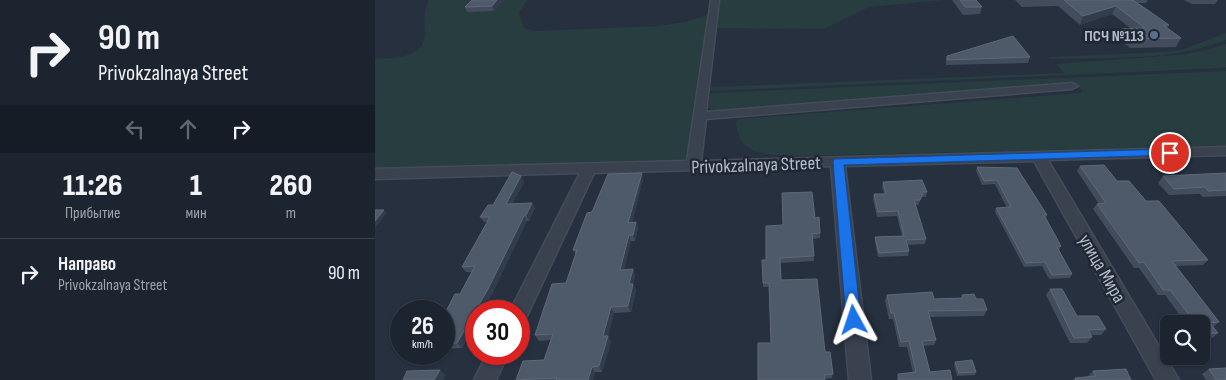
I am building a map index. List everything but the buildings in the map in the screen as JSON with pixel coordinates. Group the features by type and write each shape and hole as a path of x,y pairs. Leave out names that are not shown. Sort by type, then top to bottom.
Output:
{"street":[{"path":"693,166 715,0"},
{"path":"699,116 1072,86"},
{"name":"Privokzalnaya Street","path":"375,174 1226,151"},
{"name":"улица Мира","path":"1038,156 1168,380"},
{"path":"838,162 859,380"},
{"path":"525,300 589,169"},
{"path":"485,380 492,365"}],"green space":[{"path":"429,0 527,0 519,13 524,28 534,31 657,26 685,22 710,14 687,161 375,171 375,59 402,57 420,48 424,38 425,12"},
{"path":"719,0 944,0 869,7 824,29 717,28"},
{"path":"1226,33 1226,40 1205,47 1161,55 1050,59 1048,57 1167,52 1181,50"},
{"path":"1226,44 1226,67 1218,68 710,91 711,87 1064,73 1056,64 1178,55"},
{"path":"1226,71 1226,146 787,156 760,153 746,146 741,141 736,122 739,119 1080,93 1083,91 1077,85 1070,84 714,112 708,108 710,93"}],"place":[{"name":"ПСЧ №113","path":"1154,35"}],"route":[{"path":"854,320 838,162 1170,153"}]}
